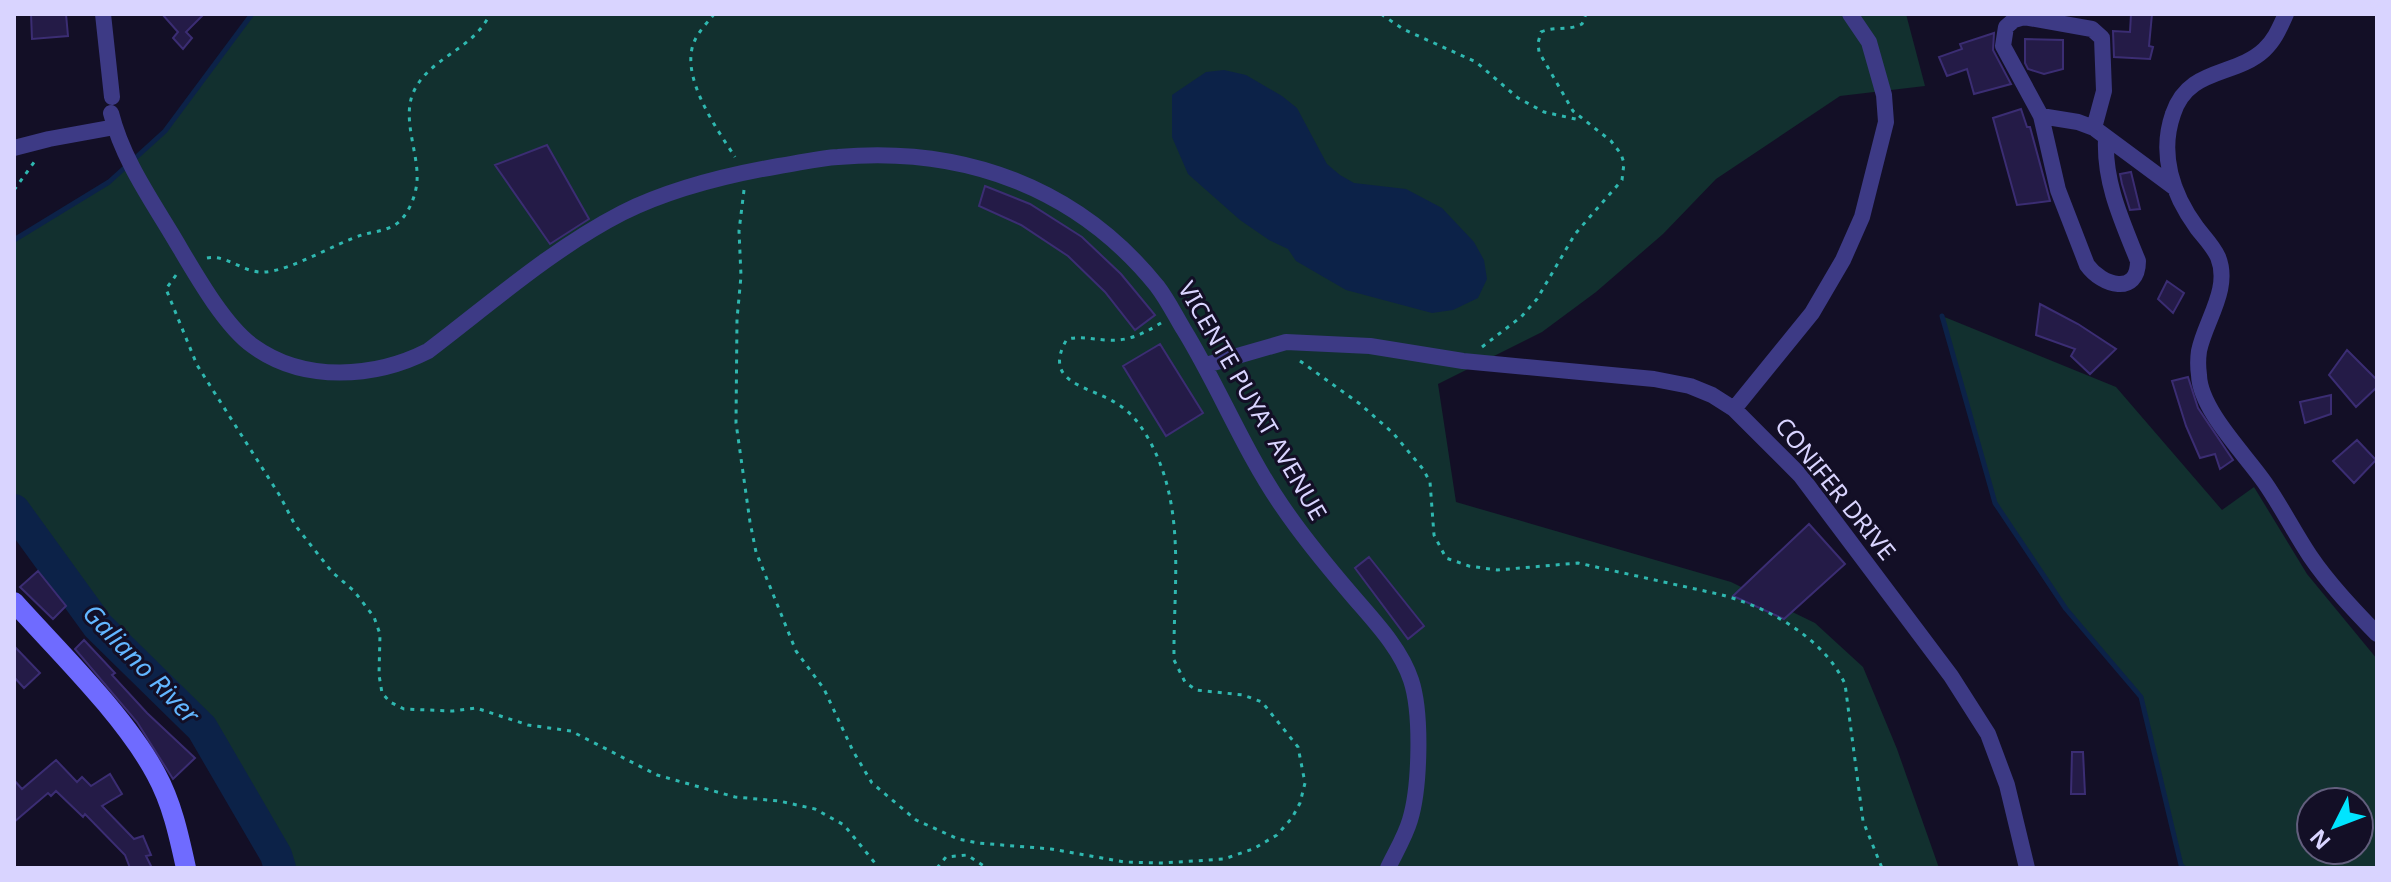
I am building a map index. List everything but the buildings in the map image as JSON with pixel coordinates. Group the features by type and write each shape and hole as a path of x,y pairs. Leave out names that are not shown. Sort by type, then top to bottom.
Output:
{"main road":[{"path":"14,602 140,748 156,774 170,807 186,868"}],"street":[{"name":"VICENTE PUYAT AVENUE","path":"103,14 113,113 123,149 191,266 232,325 253,346 283,363 330,373 379,370 402,364 428,351 568,245 623,213 745,172 835,157 883,155 980,168 1021,181 1074,209 1111,236 1158,287 1206,365 1275,497 1300,533 1378,625 1411,679 1416,704 1419,762 1411,819 1388,868"},
{"path":"1734,409 1812,313 1843,260 1862,217 1886,122 1884,95 1869,42 1850,14"},
{"path":"2286,14 2279,32 2264,51 2247,62 2198,81 2182,95 2173,112 2167,139 2166,165 2195,225 2219,259 2222,281 2199,351 2199,379 2204,394 2266,484 2312,559 2377,634"},
{"path":"2024,17 2092,29 2102,38 2104,91 2100,134 2111,192 2138,261 2138,271 2132,279 2117,285 2105,283 2087,265 2058,190 2041,116 2003,46 2006,27 2024,17"},
{"path":"14,148 49,139 113,113"},
{"path":"2041,116 2078,122 2100,134 2176,189"},
{"name":"CONIFER DRIVE","path":"1206,365 1286,342 1370,346 1463,361 1654,379 1690,386 1712,395 1734,409 1800,475 1966,699 1988,734 2007,785 2027,868"}],"path":[{"path":"490,14 474,38 426,74 409,101 418,179 415,196 400,221 385,230 341,242 278,269 264,272 247,270 215,257 191,266 172,278 166,289 191,353 295,525 332,572 354,591 374,617 380,634 382,693 390,702 404,709 453,711 476,708 528,725 571,731 657,775 735,797 779,801 815,809 844,825 879,868"},
{"path":"714,14 693,42 692,68 697,91 745,172 739,231 741,276 737,319 736,423 756,552 796,651 824,689 872,783 916,820 958,839 1002,846 1051,849 1124,862 1199,862 1239,854 1277,835 1300,803 1305,783 1298,747 1270,711 1262,702 1243,695 1196,690 1185,682 1174,660 1173,511 1167,476 1156,450 1136,418 1114,401 1065,377 1059,369 1060,351 1067,339 1083,336 1124,340 1140,335 1175,315"},
{"path":"1381,14 1403,29 1476,62 1518,98 1544,112 1584,121"},
{"path":"1463,361 1521,317 1537,299 1575,234 1622,180 1624,163 1621,154 1611,141 1573,111 1539,52 1541,32 1574,29 1582,24 1586,14"},
{"path":"14,190 49,139"},
{"path":"1286,342 1304,366 1360,404 1393,433 1423,469 1430,482 1434,535 1446,558 1469,566 1497,570 1578,563 1718,594 1775,618 1814,642 1838,668 1845,684 1863,821 1882,868"},
{"path":"937,868 946,857 967,855 987,868"}],"green space":[{"path":"252,14 1906,14 1925,86 1840,96 1716,179 1663,234 1596,292 1542,332 1438,384 1456,502 1731,582 1815,623 1863,667 1897,749 1939,868 280,868 276,855 202,728 98,626 14,510 14,240 109,182 165,131"},
{"path":"1942,316 2116,387 2222,510 2254,487 2307,574 2377,659 2377,868 2184,868 2141,697 2066,608 1995,503"}],"water":[{"path":"1224,70 1246,75 1297,108 1327,164 1340,175 1354,183 1406,189 1442,208 1474,242 1484,260 1487,279 1478,298 1453,310 1432,313 1346,290 1296,261 1288,249 1240,220 1188,174 1172,137 1172,95 1206,72"}],"waterway":[{"path":"14,240 109,182 165,131 252,14"},
{"path":"1942,316 1995,503 2066,609 2141,697 2184,868"},
{"name":"Galiano River","path":"14,510 98,626 202,728 276,855 280,868"}]}
